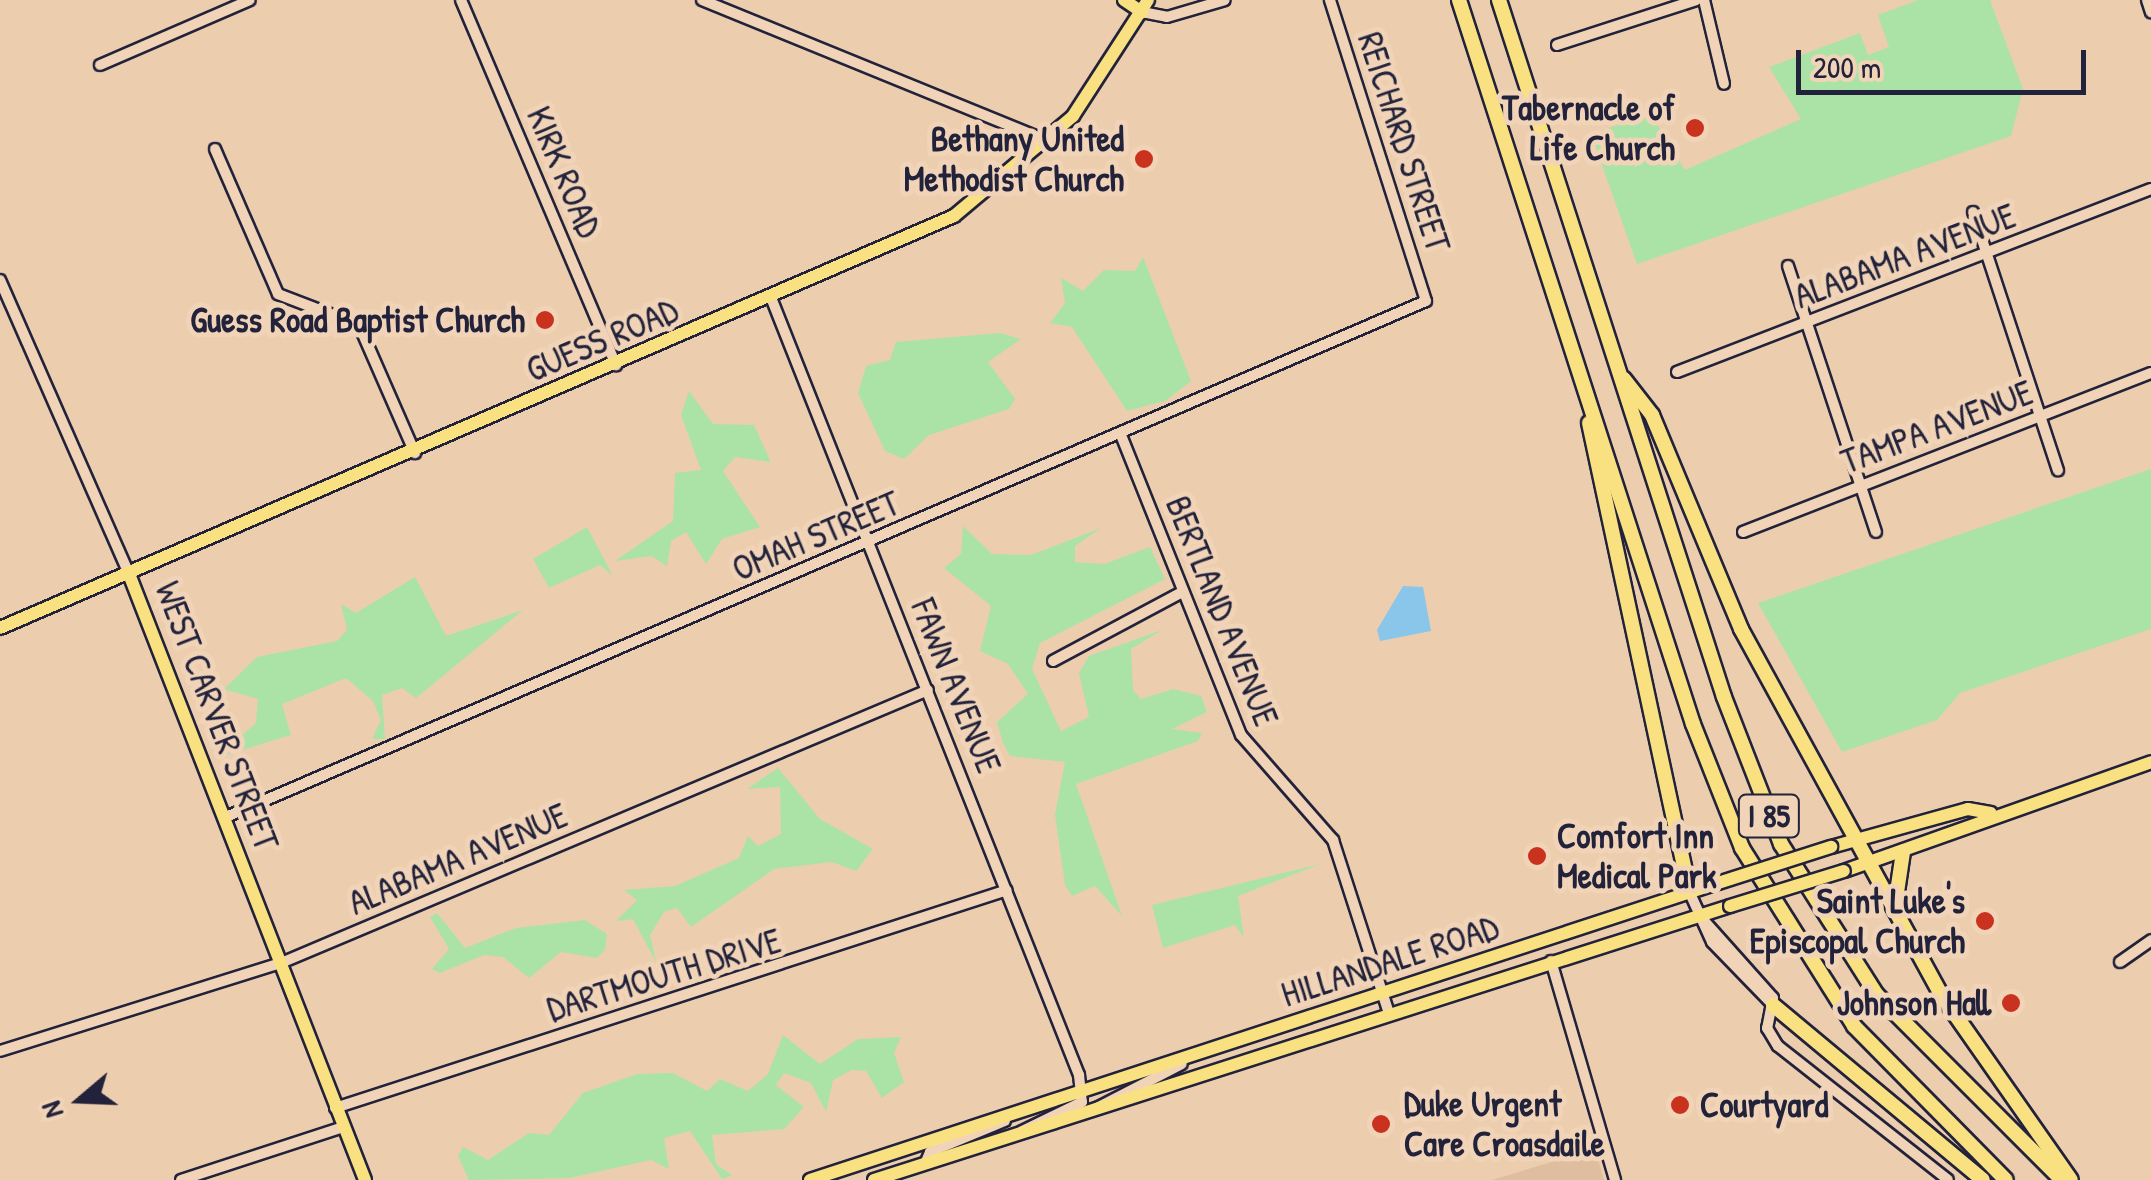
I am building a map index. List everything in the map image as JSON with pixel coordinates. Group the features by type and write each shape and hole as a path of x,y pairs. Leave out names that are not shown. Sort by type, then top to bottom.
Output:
{"highway":[{"name":"I 85","path":"1459,0 1693,724 1758,882 1854,1026 2006,1180"},
{"name":"I 85","path":"1498,0 1747,763 1796,872 1877,994 2062,1180"},
{"path":"1618,370 1652,415 1719,586 1976,1052 2070,1180"},
{"path":"1583,383 1600,502 1690,892"},
{"path":"1900,914 1893,879 1903,852"},
{"path":"1773,1005 1982,1180"}],"main road":[{"path":"1124,0 1145,6"},
{"name":"GUESS ROAD","path":"0,628 772,300 954,216 1048,141 1101,82 1145,6"},
{"name":"WEST CARVER STREET","path":"129,574 364,1180"},
{"name":"HILLANDALE ROAD","path":"874,1180 1090,1112 1388,1010 1903,852 1990,813 2151,762"},
{"name":"HILLANDALE ROAD","path":"810,1180 1182,1064 1832,847 1968,809 1990,813"}],"street":[{"path":"100,65 250,0"},
{"name":"KIRK ROAD","path":"461,0 616,366"},
{"path":"702,0 1048,141"},
{"path":"1145,6 1167,17 1224,0"},
{"name":"REICHARD STREET","path":"1330,0 1426,301"},
{"path":"1558,45 1696,0"},
{"path":"1704,0 1724,84"},
{"path":"2147,0 2151,12"},
{"path":"215,149 278,294 359,326 415,453"},
{"name":"ALABAMA AVENUE","path":"1676,372 2151,189"},
{"path":"1973,212 2058,470"},
{"path":"1788,266 1876,532"},
{"name":"WEST CARVER STREET","path":"0,280 129,574"},
{"name":"FAWN AVENUE","path":"772,300 1084,1094"},
{"name":"OMAH STREET","path":"226,817 1426,301"},
{"name":"TAMPA AVENUE","path":"1743,532 2151,373"},
{"name":"BERTLAND AVENUE","path":"1121,434 1248,748 1330,833 1388,1010"},
{"path":"1053,660 1182,592"},
{"name":"ALABAMA AVENUE","path":"0,1051 281,963 928,690"},
{"name":"DARTMOUTH DRIVE","path":"335,1108 1007,890"},
{"path":"1690,892 1699,915 1773,1005 1767,1028 1778,1046 1948,1180"},
{"path":"2120,962 2151,940"},
{"path":"1551,960 1615,1180"},
{"path":"1090,1112 1182,1064"},
{"path":"1019,1135 1084,1094"},
{"path":"925,1164 930,1152 1010,1118"},
{"path":"180,1180 342,1126"}],"shaded area":[{"path":"1595,1149 1604,1180 1492,1180"}],"green space":[{"path":"1918,0 1990,0 2023,89 2011,136 1637,264 1591,134 1651,114 1685,170 1801,119 1769,67 1860,33 1868,55 1889,47 1878,15"},
{"path":"1143,257 1191,381 1165,401 1127,411 1072,327 1050,323 1065,303 1061,278 1083,291 1104,270 1135,271"},
{"path":"1000,333 1021,339 988,362 1015,399 1009,409 929,435 904,459 885,451 858,393 866,366 890,360 896,342"},
{"path":"689,391 713,424 754,425 771,462 735,457 723,471 760,527 722,539 706,564 686,532 671,541 667,566 651,556 615,561 673,521 675,473 701,470 681,415"},
{"path":"2151,469 2151,629 1960,693 1937,720 1842,752 1758,603"},
{"path":"963,526 992,554 1031,555 1101,528 1075,546 1075,562 1104,564 1150,547 1165,579 1040,643 1032,669 1061,731 1089,717 1079,673 1089,656 1162,630 1131,649 1133,690 1141,699 1173,689 1201,696 1207,712 1172,729 1202,733 1198,741 1076,784 1122,916 1095,886 1072,896 1065,885 1055,815 1065,762 1010,756 1003,743 997,722 1028,694 1008,664 980,651 991,606 944,568 961,554"},
{"path":"587,527 613,576 600,565 549,588 533,559"},
{"path":"415,577 446,636 523,610 416,698 402,688 382,695 385,739 372,739 381,720 373,701 346,678 282,704 291,735 216,758 256,723 258,699 224,689 257,657 337,641 347,630 341,604 356,613"},
{"path":"778,768 820,819 873,849 856,871 832,862 774,869 691,927 677,908 664,912 650,935 656,962 633,919 616,921 637,900 624,890 675,886 739,858 748,836 758,846 781,834 780,787 747,789"},
{"path":"1320,864 1238,896 1244,938 1235,925 1163,948 1152,905"},
{"path":"437,913 465,948 516,928 585,920 607,934 605,950 597,958 561,952 529,978 503,957 484,955 440,973 432,969 449,949 430,917"},
{"path":"783,1035 820,1064 858,1039 901,1037 894,1053 904,1082 882,1098 866,1071 852,1070 833,1080 826,1112 811,1083 784,1073 776,1085 804,1107 784,1129 712,1135 716,1164 732,1175 722,1179 690,1131 664,1138 669,1169 651,1160 569,1178 469,1180 458,1156 463,1147 488,1160 529,1133 549,1135 583,1093 637,1074 673,1073 707,1091 720,1079 748,1091 768,1074"}],"water":[{"path":"1403,586 1423,587 1431,631 1380,641 1377,630"}],"place":[{"name":"Tabernacle of Life Church","path":"1695,128"},
{"name":"Bethany United Methodist Church","path":"1144,159"},
{"name":"Guess Road Baptist Church","path":"545,320"},
{"name":"Comfort Inn Medical Park","path":"1537,856"},
{"name":"Saint Luke's Episcopal Church","path":"1985,921"},
{"name":"Johnson Hall","path":"2011,1003"},
{"name":"Courtyard","path":"1680,1105"},
{"name":"Duke Urgent Care Croasdaile","path":"1381,1124"}]}
